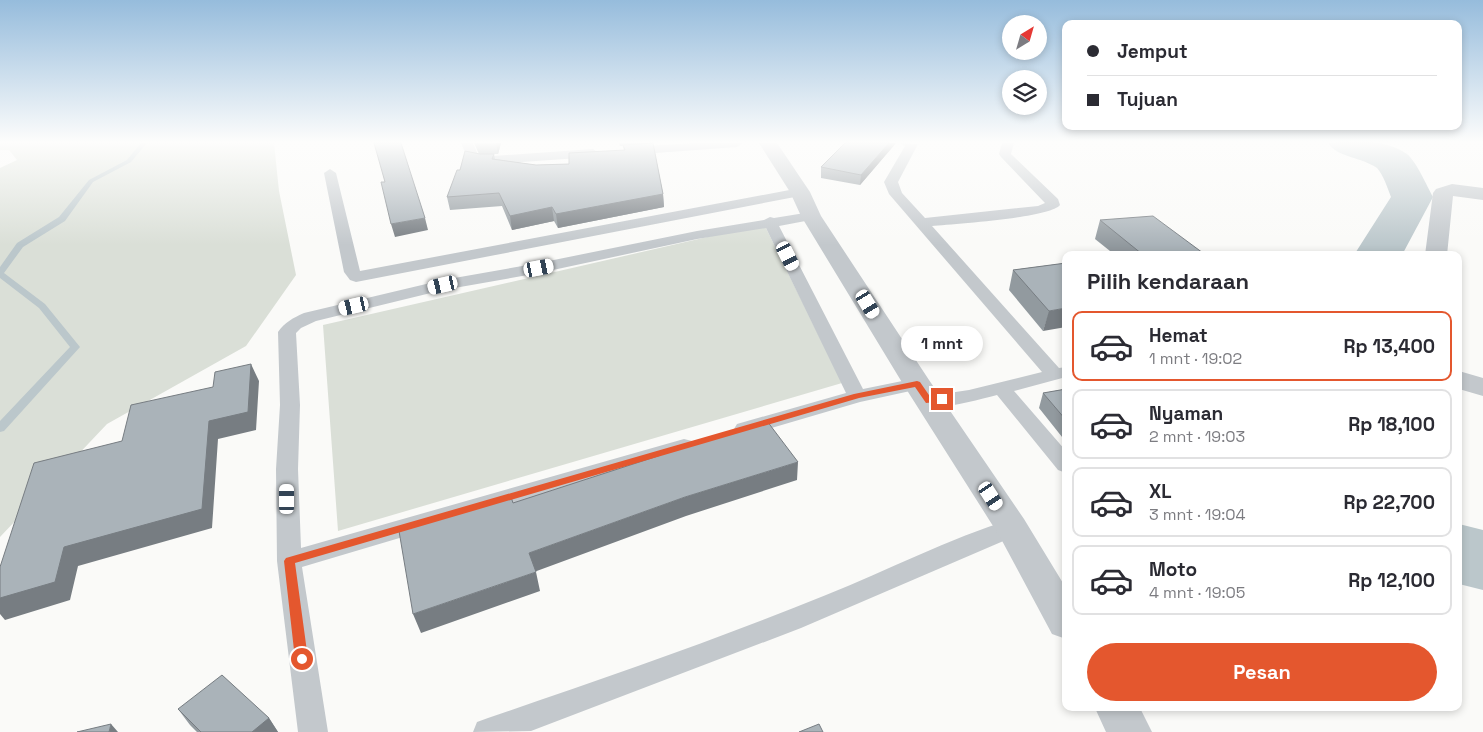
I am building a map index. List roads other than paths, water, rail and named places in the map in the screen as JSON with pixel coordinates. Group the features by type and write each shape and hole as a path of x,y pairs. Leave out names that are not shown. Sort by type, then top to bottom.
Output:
{"street":[{"path":"789,177 923,392 1012,528 1062,615"},
{"path":"1436,251 1443,193 1459,190 1483,194"},
{"path":"1462,381 1483,387"},
{"path":"1118,711 1130,732"}],"lane":[{"path":"331,177 352,272 356,277 806,204"},
{"path":"290,561 858,396 1001,388 1060,373 896,194 891,182 893,177"},
{"path":"922,223 1040,210 1053,205 1051,199 1028,177"},
{"path":"313,732 295,614 290,561 287,469 290,405 287,332 295,324 310,317 338,310 443,285 770,221 806,204"},
{"path":"770,221 858,396"},
{"path":"1001,388 1062,460"},
{"path":"488,732 745,639 911,571 971,542 1012,528"}],"waterway":[{"path":"0,273 20,245 62,219 91,181 98,177"},
{"path":"1380,251 1412,197 1402,177"},
{"path":"0,274 42,306 75,347 0,428"},
{"path":"1462,555 1483,560"}]}
